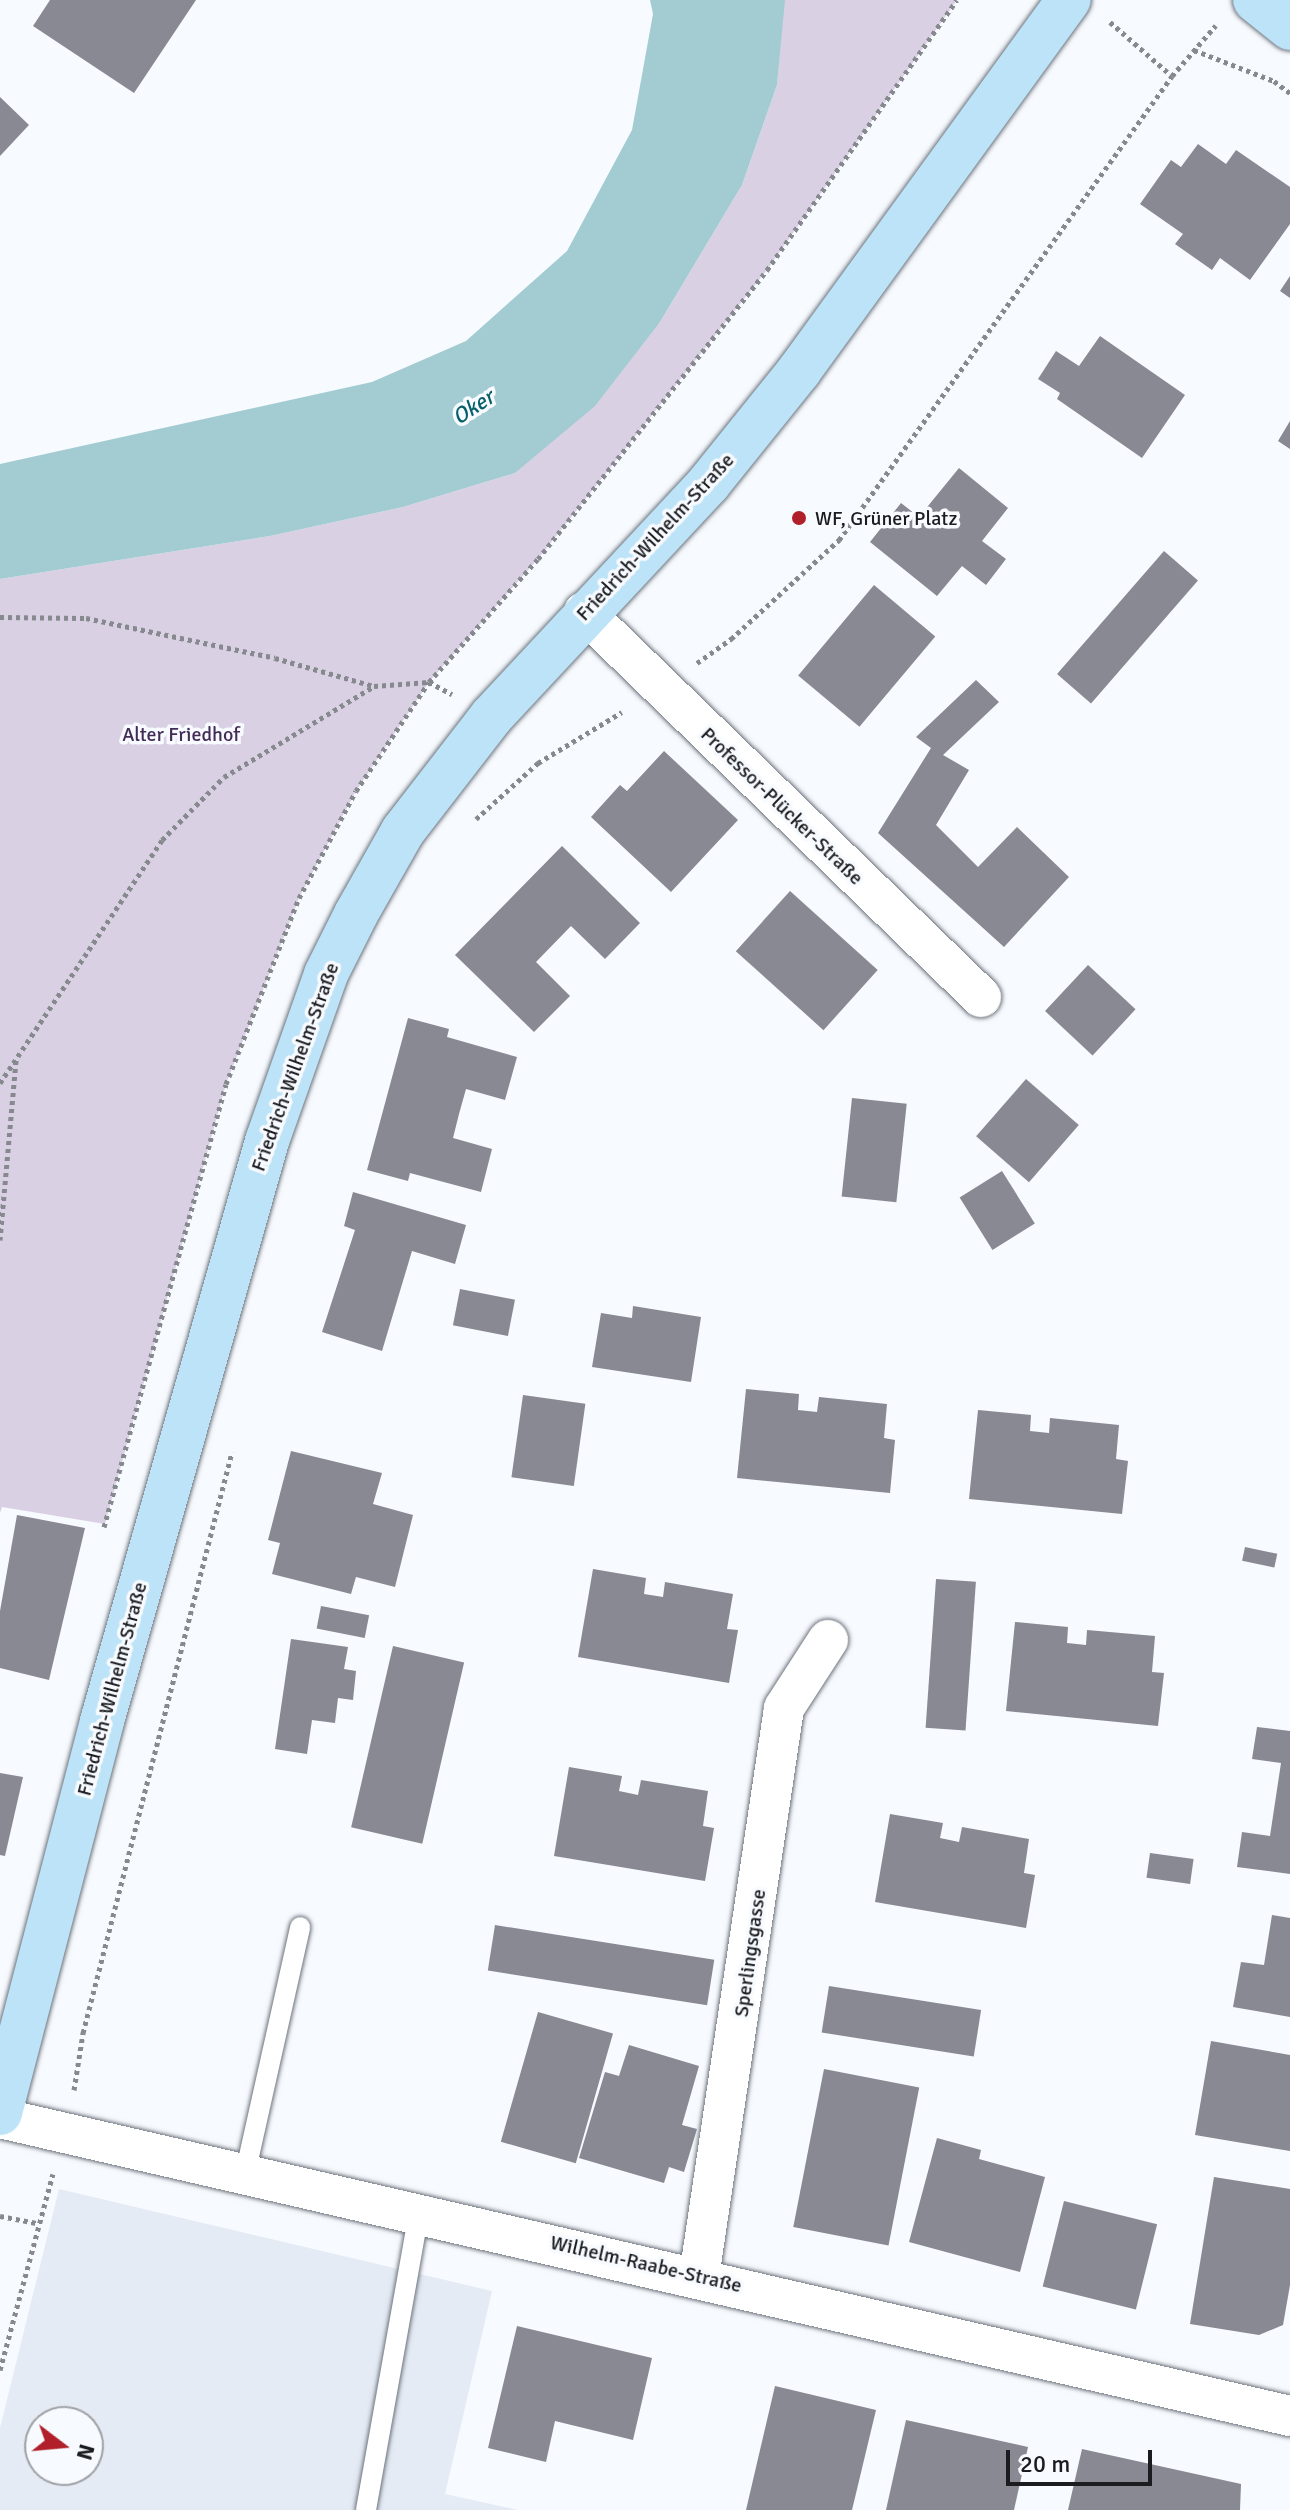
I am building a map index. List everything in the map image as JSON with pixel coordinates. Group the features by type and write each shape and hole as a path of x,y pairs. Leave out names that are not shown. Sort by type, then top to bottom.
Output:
{"main road":[{"name":"Friedrich-Wilhelm-Straße","path":"0,2115 102,1721 267,1141 326,974 356,914 403,831 492,716 584,612 709,483 1088,10"},
{"path":"1237,10 1290,28"}],"street":[{"name":"Professor-Plücker-Straße","path":"584,612 659,689 981,997"},
{"name":"Sperlingsgasse","path":"699,2277 784,1708 828,1640"},
{"name":"Wilhelm-Raabe-Straße","path":"0,2115 1290,2416"}],"lane":[{"path":"245,2174 300,1927"},
{"path":"366,2510 419,2212"}],"path":[{"path":"1088,10 1172,76"},
{"path":"468,827 538,763 659,689 731,639 839,540 1172,76 1194,50 1237,10"},
{"path":"1194,50 1274,81 1290,93"},
{"path":"0,617 86,618 275,658 374,686 429,682 492,716"},
{"path":"0,1083 162,840 224,777 374,686"},
{"path":"0,1240 16,1058"},
{"path":"83,2033 233,1447"},
{"path":"0,2216 36,2223 0,2370"}],"shaded area":[{"path":"59,2189 492,2291 445,2494 518,2510 0,2510 0,2428"}],"green space":[{"name":"Alter Friedhof","path":"784,0 957,0 767,270 538,559 429,682 356,791 299,898 226,1084 105,1524 2,1507 0,1513 0,579 270,536 403,507 515,473 660,322 742,185 777,85"}],"water":[{"name":"Oker","path":"650,0 785,0 777,85 742,185 660,322 595,406 515,473 403,507 270,536 0,579 0,464 372,382 466,341 567,251 632,130 653,14"}],"building":[{"path":"50,0 196,0 134,93 33,26"},
{"path":"0,97 29,125 0,156"},
{"path":"1198,144 1226,164 1236,150 1290,187 1290,224 1250,280 1220,258 1212,270 1175,244 1183,234 1140,204 1171,160 1181,167"},
{"path":"1290,276 1290,298 1280,291"},
{"path":"1100,336 1185,395 1142,458 1057,399 1060,393 1038,379 1056,351 1079,366"},
{"path":"1290,421 1290,449 1278,441"},
{"path":"959,468 1008,508 982,541 1006,559 986,585 962,566 937,596 870,542 901,503 919,517"},
{"path":"1164,551 1198,581 1091,704 1057,674"},
{"path":"874,585 935,636 859,727 798,675"},
{"path":"976,680 999,702 943,755 969,770 936,825 978,867 1017,827 1069,877 1004,947 878,833 931,748 916,737"},
{"path":"664,751 738,820 671,892 591,817 620,785 627,791"},
{"path":"562,846 640,923 605,959 571,926 536,962 570,996 534,1032 455,955"},
{"path":"790,891 878,970 823,1030 736,951"},
{"path":"1088,965 1136,1009 1093,1055 1045,1011"},
{"path":"408,1018 449,1029 447,1037 517,1057 505,1100 466,1089 459,1114 453,1138 492,1149 481,1192 410,1173 408,1181 367,1170"},
{"path":"1026,1079 1079,1125 1029,1182 976,1136"},
{"path":"852,1098 907,1104 896,1202 842,1196"},
{"path":"1002,1171 1035,1224 992,1250 960,1197"},
{"path":"353,1192 466,1225 455,1264 412,1251 382,1351 322,1332 355,1230 344,1226"},
{"path":"460,1289 515,1300 508,1336 453,1325"},
{"path":"633,1306 701,1317 691,1382 592,1367 601,1313 632,1318"},
{"path":"746,1389 799,1394 798,1410 817,1412 819,1397 887,1404 884,1438 895,1440 890,1493 737,1478"},
{"path":"523,1395 585,1404 574,1486 511,1477"},
{"path":"978,1410 1031,1415 1030,1431 1049,1433 1050,1418 1119,1425 1116,1459 1128,1461 1122,1514 969,1499"},
{"path":"291,1451 382,1473 373,1504 413,1515 395,1587 356,1577 351,1594 272,1574 280,1543 268,1540"},
{"path":"17,1515 85,1528 49,1680 0,1668 0,1611"},
{"path":"1245,1547 1277,1554 1274,1568 1242,1561"},
{"path":"593,1569 646,1578 644,1594 663,1597 665,1582 733,1594 727,1629 738,1630 729,1683 578,1657"},
{"path":"936,1579 976,1582 966,1730 926,1728"},
{"path":"321,1606 369,1615 365,1638 317,1629"},
{"path":"1015,1622 1068,1627 1067,1643 1086,1645 1087,1630 1155,1636 1152,1672 1164,1673 1158,1726 1006,1711"},
{"path":"291,1639 348,1647 344,1669 356,1671 353,1700 338,1698 335,1723 312,1720 307,1754 275,1749"},
{"path":"393,1646 464,1662 422,1844 351,1827"},
{"path":"1257,1727 1290,1731 1290,1874 1237,1867 1242,1832 1270,1836 1281,1763 1252,1759"},
{"path":"569,1767 622,1776 619,1791 638,1795 641,1780 708,1791 703,1826 714,1828 705,1881 554,1856"},
{"path":"0,1773 23,1777 5,1856 0,1855"},
{"path":"890,1814 943,1823 940,1838 959,1842 962,1827 1029,1839 1024,1873 1035,1875 1026,1928 875,1902"},
{"path":"1150,1853 1194,1859 1190,1884 1147,1878"},
{"path":"1272,1915 1290,1918 1290,2017 1233,2007 1241,1962 1264,1965"},
{"path":"495,1925 714,1960 707,2005 488,1970"},
{"path":"829,1986 981,2010 974,2057 822,2032"},
{"path":"538,2012 613,2033 576,2163 501,2142"},
{"path":"1211,2041 1290,2055 1290,2151 1195,2135"},
{"path":"629,2045 699,2066 682,2125 697,2129 684,2172 669,2167 664,2183 579,2158 605,2072 619,2076"},
{"path":"824,2069 919,2088 888,2246 793,2227"},
{"path":"937,2138 981,2150 979,2159 1045,2177 1020,2272 909,2242"},
{"path":"1214,2177 1290,2189 1290,2285 1283,2325 1259,2335 1190,2324"},
{"path":"1064,2201 1157,2224 1136,2310 1043,2286"},
{"path":"517,2326 652,2358 633,2440 555,2421 546,2462 488,2448"},
{"path":"775,2386 876,2410 852,2510 746,2510"},
{"path":"906,2420 1028,2447 1014,2510 886,2510"},
{"path":"1082,2449 1241,2484 1240,2510 1068,2510"}],"place":[{"name":"WF, Grüner Platz","path":"799,518"}]}
